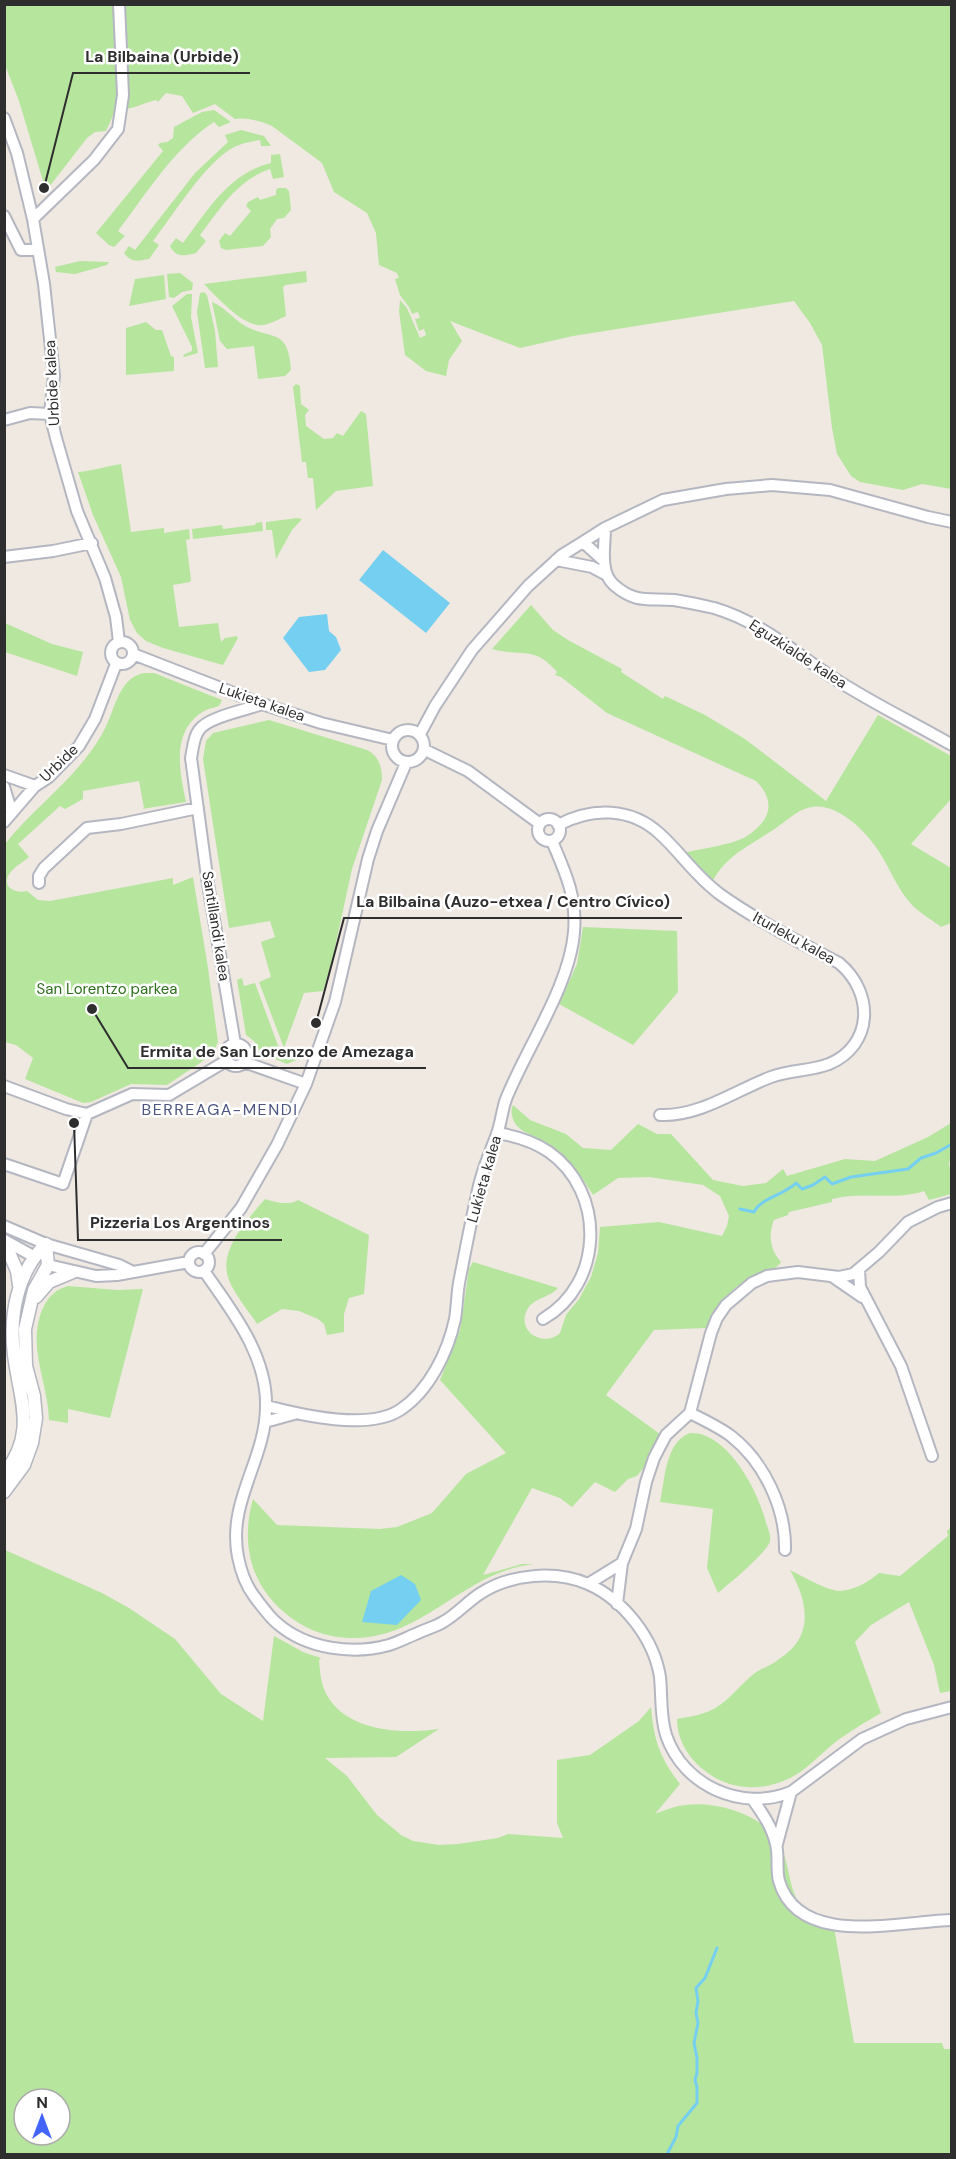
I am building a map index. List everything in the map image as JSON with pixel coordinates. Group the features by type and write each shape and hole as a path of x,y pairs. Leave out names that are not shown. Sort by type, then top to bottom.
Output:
{"street":[{"path":"33,219 94,160 118,129 123,95 119,4"},
{"name":"Urbide kalea","path":"4,118 17,153 33,219 44,284 54,376 51,414 70,490 105,578 116,617 119,642"},
{"path":"4,216 21,250 38,250"},
{"path":"4,420 30,413 51,414"},
{"path":"420,734 472,650 528,586 556,560 583,542 605,528 663,500 726,489 772,485 830,490 951,522"},
{"path":"605,528 604,561 607,575"},
{"path":"583,542 604,561"},
{"path":"583,542 592,567"},
{"path":"4,557 92,543"},
{"name":"Eguzkialde kalea","path":"556,560 592,567 607,575 611,583 624,593 640,600 673,600 714,608 748,621 779,639 833,678 951,745"},
{"path":"119,642 129,645 134,654 128,664 116,664 111,658 111,650 119,642"},
{"name":"Lukieta kalea","path":"134,654 262,704 321,723 393,740"},
{"name":"Urbide","path":"8,818 35,786 49,777 79,746 95,719 116,664"},
{"name":"Santillandi kalea","path":"236,1044 208,884 191,758 199,729 209,721 262,704"},
{"path":"410,730 420,734 425,750 416,761 402,762 394,755 393,740 400,732 410,730"},
{"path":"425,750 468,771 540,824"},
{"path":"204,1254 241,1208 277,1145 306,1084 335,1002 368,859 377,831 406,763"},
{"path":"4,775 35,786"},
{"path":"19,781 24,798"},
{"path":"6,789 24,798"},
{"path":"6,789 8,818"},
{"path":"39,883 39,876 44,868 87,828 122,824 198,808"},
{"name":"Iturleku kalea","path":"558,825 594,812 609,812 638,819 661,835 691,870 719,893 756,918 839,963 851,973 861,990 865,1011 861,1030 851,1047 836,1060 818,1067 773,1076 717,1102 686,1112 660,1115"},
{"path":"549,819 558,825 559,834 552,841 545,841 540,837 538,830 540,824 549,819"},
{"name":"Lukieta kalea","path":"267,1406 295,1413 373,1420 400,1410 425,1386 445,1352 454,1320 458,1286 478,1187 506,1100 570,957 574,932 574,907 570,884 552,841"},
{"path":"236,1044 245,1049 247,1055 244,1062 235,1066 226,1060 226,1050 236,1044"},
{"path":"4,1086 66,1109 87,1114 132,1094 169,1095 226,1060"},
{"path":"244,1062 306,1084"},
{"path":"4,1164 63,1184 87,1114"},
{"path":"497,1133 516,1136 549,1152 573,1176 588,1208 591,1244 581,1278 567,1299 543,1319"},
{"path":"617,1604 622,1563 636,1529 646,1482 654,1458 666,1435 690,1413 717,1318 726,1305 738,1293 766,1276 798,1272 832,1276 853,1274 908,1222 951,1203"},
{"path":"4,1226 46,1244 119,1265 131,1271"},
{"path":"4,1240 48,1265 96,1276 117,1275 189,1262"},
{"path":"4,1240 17,1271 19,1286"},
{"path":"4,1474 14,1461 23,1435 25,1409 18,1380 12,1328 19,1286 33,1256 46,1244"},
{"path":"4,1492 24,1465 32,1443 36,1418 34,1395 26,1365 24,1329 34,1290 48,1265 46,1244"},
{"path":"196,1253 204,1254 209,1263 204,1270 195,1271 189,1262 191,1257 196,1253"},
{"path":"859,1269 858,1282 902,1366 932,1456"},
{"path":"204,1270 240,1322 264,1378 267,1406 265,1422 258,1456 239,1504 236,1527 237,1550 244,1579 254,1597 277,1623 304,1640 327,1647 349,1650 369,1649 390,1644 443,1622 481,1593 520,1578 563,1577 588,1584 617,1604 638,1625 656,1659 660,1678 662,1721 674,1753 684,1767 710,1787 726,1795 753,1800 781,1797 862,1739 906,1719 951,1707"},
{"path":"30,1306 49,1282 73,1272"},
{"path":"832,1276 867,1301"},
{"name":"Lukieta kalea","path":"265,1422 295,1413"},
{"path":"690,1413 729,1434 756,1461 775,1496 783,1524 785,1550"},
{"path":"588,1584 622,1563"},
{"path":"777,1845 791,1792"},
{"path":"753,1800 770,1824 777,1845 779,1881 787,1899 811,1918 827,1925 839,1926 883,1926 951,1920"}],"green space":[{"path":"5,5 951,5 951,489 922,484 903,490 860,482 851,476 837,454 822,345 794,301 573,336 520,348 450,321 462,341 449,360 446,376 426,371 405,355 399,311 400,300 407,308 420,338 426,335 424,329 419,331 415,319 420,318 418,312 412,314 400,295 395,279 399,278 397,273 379,265 376,233 367,213 334,192 322,163 272,126 254,120 235,119 215,104 193,113 182,96 166,93 158,102 156,100 133,108 116,109 106,131 95,132 87,138 46,191 19,101 5,65"},
{"path":"214,110 231,122 219,127 214,122 186,145 162,172 118,231 125,236 114,247 109,245 96,233 163,151 158,145 173,138 174,127 202,112"},
{"path":"241,130 264,136 271,146 261,146 260,140 229,150 208,168 179,205 153,241 159,245 149,259 129,258 124,253 129,246 135,250 195,173 228,142 225,135"},
{"path":"280,154 284,177 273,179 270,169 248,180 230,196 200,235 206,241 196,253 181,255 172,250 170,246 176,238 183,243 231,184 256,168 271,163 271,155"},
{"path":"278,188 286,188 289,191 291,210 284,218 277,219 270,229 271,237 263,246 226,250 221,248 219,241 225,233 230,236 251,211 246,206 248,202 258,197 260,200 276,195"},
{"path":"80,261 109,262 107,265 75,274 56,272 55,267"},
{"path":"306,271 307,282 283,287 286,316 263,325 256,325 239,317 204,284"},
{"path":"180,273 193,283 192,290 182,292 174,298 169,297 167,274"},
{"path":"164,275 166,299 129,306 135,279"},
{"path":"204,292 207,295 215,331 218,367 205,368 197,312 200,293"},
{"path":"187,294 192,294 191,317 198,353 184,357 183,355 192,351 192,347 172,306"},
{"path":"212,302 242,324 282,340 289,356 291,370 285,376 258,379 254,346 227,349 220,341"},
{"path":"146,322 156,330 162,330 171,356 174,357 174,371 126,375 126,328"},
{"path":"296,384 300,386 301,404 309,410 305,415 306,426 324,439 333,438 337,433 343,436 361,411 366,414 373,486 336,491 316,510 313,478 308,478 306,462 302,462 293,387"},
{"path":"121,464 131,532 164,528 164,533 189,529 190,539 186,540 191,580 173,585 179,627 218,623 221,642 225,638 237,636 223,665 146,641 137,633 130,620 121,577 93,515 78,472"},
{"path":"302,519 292,530 276,559 272,530 266,530 266,522"},
{"path":"262,522 263,531 193,539 192,529 222,525 223,529"},
{"path":"531,605 553,630 568,640 622,669 621,672 663,699 665,696 705,715 745,739 826,801 878,715 951,756 951,799 911,844 951,868 951,923 941,927 915,908 902,892 878,850 866,835 841,814 822,807 807,808 796,813 732,857 712,880 687,855 687,852 735,841 755,830 768,811 767,796 763,789 756,781 607,713 561,677 555,675 557,672 542,658 527,653 492,649"},
{"path":"5,623 52,644 83,652 77,676 5,652"},
{"name":"San Lorentzo parkea","path":"154,673 222,700 219,706 201,713 191,721 181,742 180,766 186,802 142,809 144,808 139,781 83,791 83,799 65,809 60,806 18,844 29,857 12,871 7,882 8,886 14,890 27,891 38,900 50,901 173,878 173,885 193,877 218,1042 212,1055 167,1085 131,1084 91,1102 83,1103 25,1079 33,1058 16,1045 5,1042 5,844 81,764 102,734 122,689 135,676"},
{"path":"269,720 367,750 377,759 382,775 352,869 332,961 323,991 304,993 284,1048 259,982 271,977 261,942 275,937 270,921 229,928 203,759 206,741 213,733"},
{"path":"583,927 677,931 678,992 633,1045 559,1004 577,964"},
{"path":"242,978 244,986 255,983 280,1051 290,1053 299,1059 287,1064 261,1053 254,1041 246,1035 237,980"},
{"path":"513,1105 530,1120 566,1134 583,1148 611,1150 638,1124 657,1134 671,1134 713,1180 743,1186 766,1183 783,1169 787,1176 845,1159 875,1161 928,1137 951,1123 949,1164 951,1194 929,1200 924,1191 901,1195 844,1197 789,1212 788,1215 774,1220 771,1242 781,1262 771,1270 735,1288 718,1306 706,1328 654,1330 606,1395 660,1434 646,1465 637,1476 628,1479 615,1492 595,1482 572,1507 560,1498 532,1488 483,1575 522,1564 534,1564 507,1570 482,1581 413,1622 388,1633 362,1638 332,1636 314,1631 283,1611 270,1598 256,1576 248,1538 253,1499 277,1525 380,1529 397,1527 432,1513 466,1474 506,1453 440,1380 460,1330 469,1269 473,1262 558,1288 533,1303 527,1310 525,1318 528,1331 547,1339 560,1333 566,1315 579,1299 591,1277 598,1253 600,1227 659,1222 722,1236 727,1226 729,1216 720,1196 703,1185 649,1177 618,1178 593,1195 567,1159 546,1142 517,1126 512,1116"},
{"path":"265,1199 286,1203 298,1200 369,1235 364,1294 349,1298 344,1314 344,1332 327,1335 324,1324 318,1319 299,1311 282,1309 257,1324 235,1291 226,1269 227,1258 236,1236"},
{"path":"68,1286 117,1290 143,1289 110,1418 68,1409 68,1423 49,1420 37,1351 38,1324 49,1298 55,1292"},
{"path":"690,1433 704,1435 728,1452 749,1480 770,1534 770,1541 763,1552 718,1593 707,1568 713,1509 660,1502 671,1453 675,1444"},
{"path":"951,1527 951,1691 940,1693 934,1665 909,1602 871,1625 855,1642 881,1713 838,1740 803,1770 779,1783 753,1787 727,1783 715,1778 693,1760 681,1741 677,1719 712,1710 755,1673 791,1650 798,1640 805,1618 804,1606 790,1570 839,1591 860,1585 879,1573 900,1576 948,1536 947,1531"},
{"path":"5,1550 102,1593 129,1608 175,1639 221,1694 263,1721 274,1636 303,1652 321,1658 319,1660 320,1675 326,1693 337,1709 349,1717 378,1728 409,1731 439,1729 396,1757 325,1758 347,1776 377,1815 401,1835 413,1841 439,1845 458,1844 498,1838 508,1834 563,1838 557,1823 557,1760 590,1755 639,1721 651,1707 659,1748 667,1766 680,1784 655,1814 682,1806 712,1805 739,1812 763,1825 773,1834 783,1851 796,1899 800,1905 810,1913 833,1921 854,2043 942,2043 944,2049 951,2049 951,2154 5,2154"}],"water":[{"path":"383,550 450,603 426,633 359,580"},
{"path":"327,614 329,631 336,637 341,650 325,670 309,672 283,638 299,617"},
{"path":"401,1575 415,1584 421,1600 397,1625 362,1622 371,1591"}],"waterway":[{"path":"740,1209 754,1212 762,1203 796,1183 802,1189 825,1177 832,1184 851,1177 908,1169 921,1158 952,1144"},
{"path":"667,2154 676,2137 678,2126 697,2103 695,2080 697,2058 694,2043 698,2023 696,1988 705,1978 717,1948"}],"place":[{"name":"La Bilbaina (Urbide)","path":"44,188"},
{"name":"Ermita de San Lorenzo de Amezaga","path":"92,1009"},
{"name":"La Bilbaina (Auzo-etxea / Centro Cívico)","path":"316,1023"},
{"name":"Pizzeria Los Argentinos","path":"74,1123"}],"district":[{"name":"BERREAGA-MENDI","path":"220,1109"}]}
